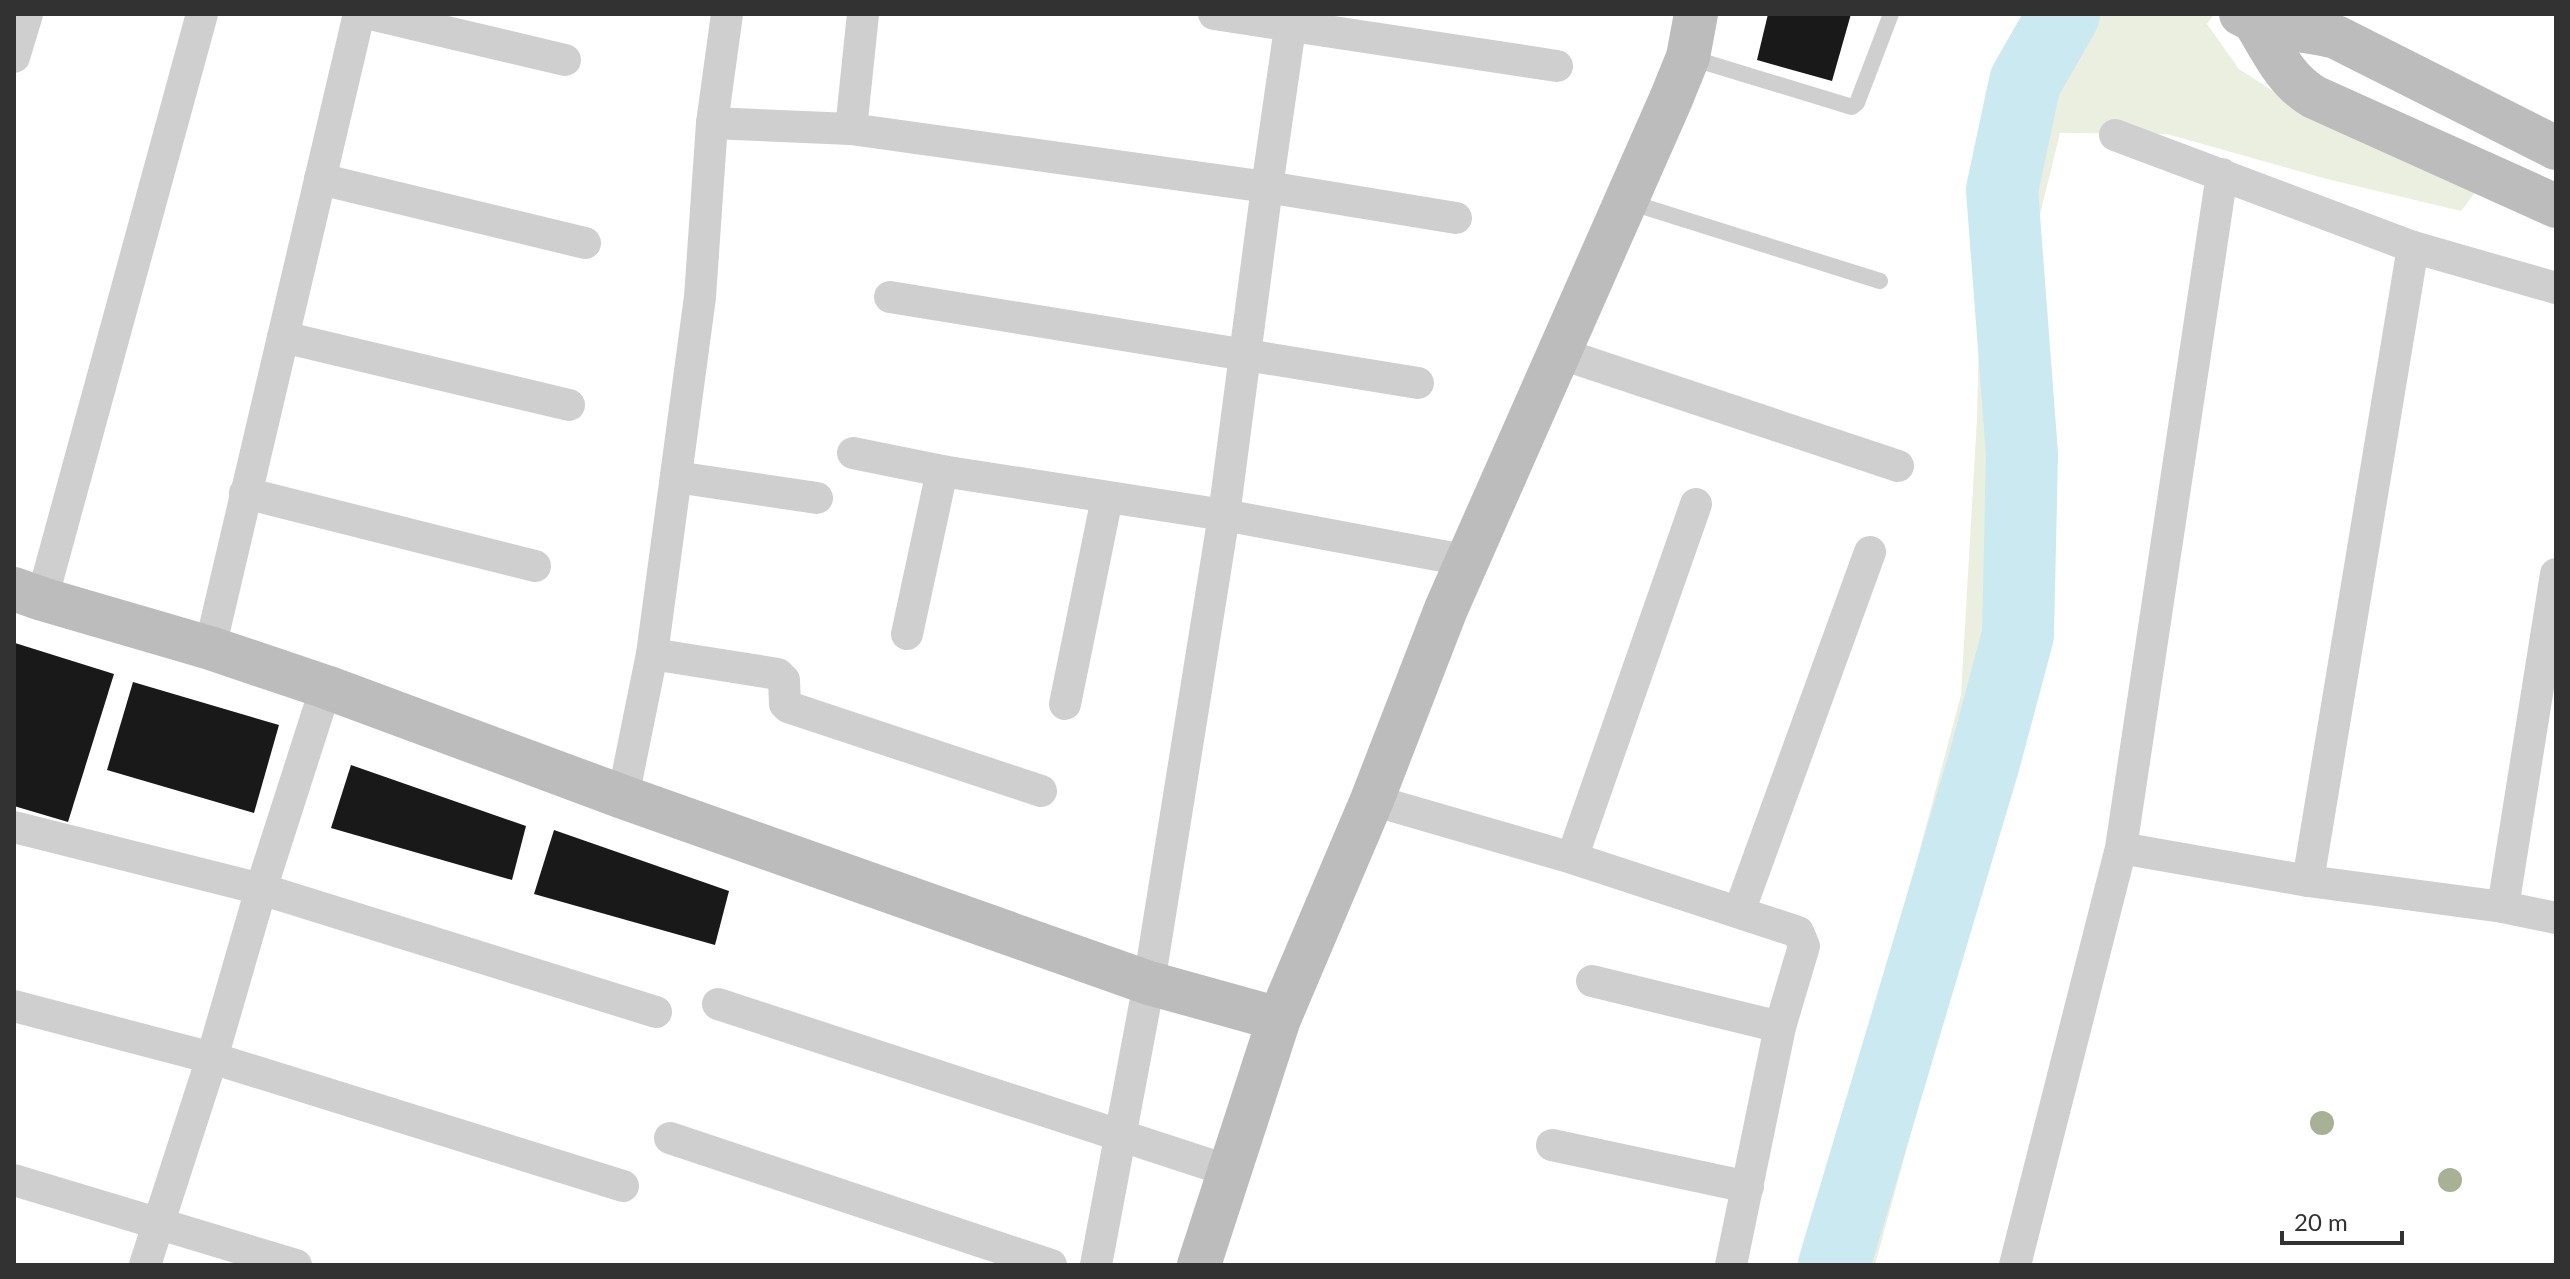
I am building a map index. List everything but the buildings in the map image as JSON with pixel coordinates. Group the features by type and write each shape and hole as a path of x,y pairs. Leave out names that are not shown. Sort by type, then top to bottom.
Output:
{"street":[{"path":"14,57 27,14"},
{"path":"202,14 28,594 210,648 326,687 623,797 1149,983 1279,1019"},
{"path":"210,648 359,14"},
{"path":"370,14 565,60"},
{"path":"623,797 652,654 676,477 703,272 712,123 727,14"},
{"path":"851,129 863,14"},
{"path":"1214,14 1291,20 1557,66"},
{"path":"1199,1265 1279,1019 1372,800 1446,609 1688,57 1696,14"},
{"path":"2248,18 2336,37 2556,148"},
{"path":"2248,18 2299,89 2556,206"},
{"path":"1096,1265 1149,983 1224,515 1291,20"},
{"path":"712,123 851,129 1267,187 1456,218"},
{"path":"2115,135 2413,247 2556,288"},
{"path":"2015,1265 2121,848 2222,174"},
{"path":"320,179 585,243"},
{"path":"2308,881 2413,247"},
{"path":"890,297 1418,383"},
{"path":"283,337 569,405"},
{"path":"1559,353 1898,466"},
{"path":"853,453 942,471 1224,515 1469,561"},
{"path":"907,634 942,471"},
{"path":"676,477 817,498"},
{"path":"245,493 535,566"},
{"path":"1065,704 1107,498"},
{"path":"1572,858 1696,504"},
{"path":"1739,912 1870,552"},
{"path":"2503,907 2556,574"},
{"path":"652,654 778,674 784,680 788,707 1041,791"},
{"path":"145,1265 326,687"},
{"path":"1372,800 1572,858 1793,928 1803,939 1804,946 1780,1027 1731,1265"},
{"path":"14,827 261,889 656,1012"},
{"path":"2121,848 2308,881 2503,907 2556,918"},
{"path":"1592,981 1780,1027"},
{"path":"718,1004 1229,1171"},
{"path":"14,1006 212,1058 623,1186"},
{"path":"670,1138 1051,1265"},
{"path":"1552,1145 1748,1187"},
{"path":"14,1180 296,1265"}],"lane":[{"path":"1688,57 1852,107 1857,103 1891,14"},
{"path":"1626,201 1880,281"}],"green space":[{"path":"2047,14 2214,14 2207,24 2239,69 2323,123 2478,189 2461,211 2327,179 2167,134 2060,133 2032,247 2033,436 2029,635 2005,787 1875,1265 1809,1265 1961,695 1977,419 1982,209 2003,95"}],"waterway":[{"path":"1834,1265 1984,762 2018,635 2022,454 2002,190 2025,82 2064,14"}]}
